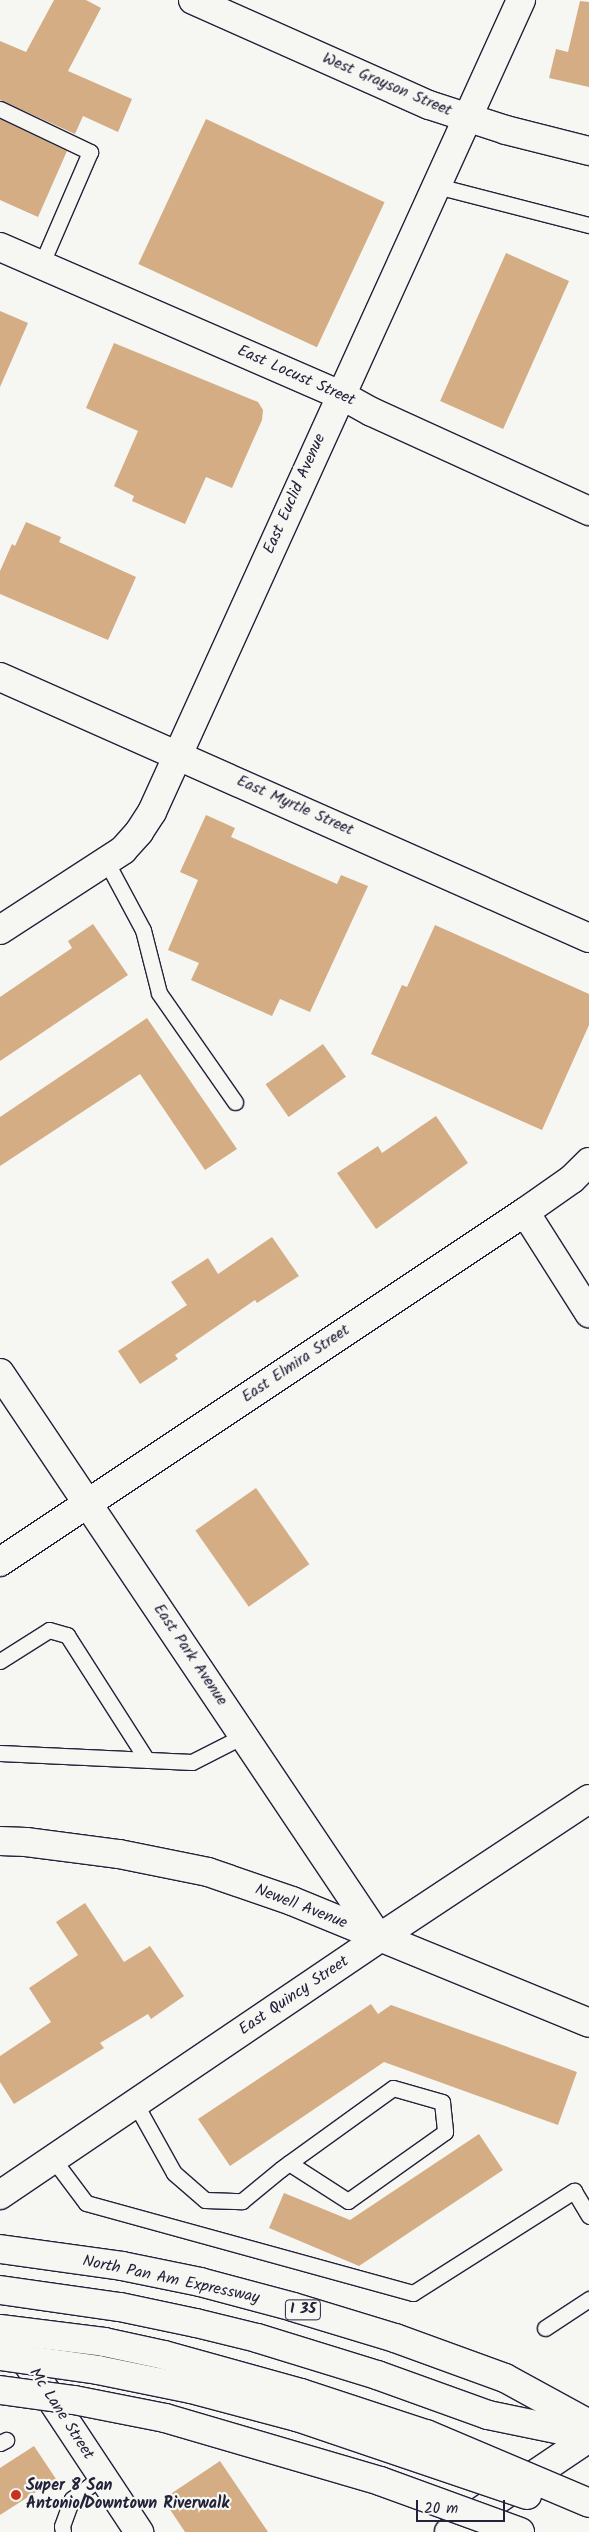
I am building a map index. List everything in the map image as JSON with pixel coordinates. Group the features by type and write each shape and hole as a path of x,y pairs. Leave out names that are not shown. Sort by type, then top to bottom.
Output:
{"main road":[{"name":"West Grayson Street","path":"193,0 429,105 468,119 589,151"},
{"name":"East Euclid Avenue","path":"0,930 123,850 139,832 152,812 521,0"},
{"name":"East Locust Street","path":"0,246 341,395 372,412 589,511"},
{"name":"East Myrtle Street","path":"0,677 178,754 589,938"},
{"name":"East Elmira Street","path":"0,1562 525,1212 572,1179 589,1162"},
{"path":"525,1212 589,1313"},
{"name":"East Park Avenue","path":"0,1373 245,1735 379,1938"},
{"name":"East Quincy Street","path":"0,2195 379,1938 589,1799"},
{"name":"Newell Avenue","path":"0,1841 26,1842 119,1854 208,1872 292,1901 589,2023"},
{"name":"North Pan Am Expressway","path":"0,2249 122,2266 200,2282 302,2310 395,2338 506,2378 589,2424"},
{"name":"I 35","path":"0,2290 120,2308 196,2323 257,2338 377,2375 488,2415 589,2437"},
{"name":"Mc Lane Street","path":"0,2321 139,2532"},
{"path":"0,2329 104,2342 164,2355 301,2393 426,2434 589,2503"},
{"path":"0,2356 98,2370 191,2389 288,2414 589,2516"},
{"path":"0,2390 74,2400 165,2418 380,2481 520,2532"},
{"path":"449,2532 589,2437"},
{"path":"380,2481 501,2532"}],"lane":[{"path":"0,109 90,152 41,265"},
{"path":"437,186 589,225"},
{"path":"106,860 143,930 159,994 235,1102"},
{"path":"0,1661 49,1630 67,1635 147,1760"},
{"path":"0,1753 192,1762 245,1735"},
{"path":"135,2103 174,2173 205,2200 242,2200 289,2163 393,2088 442,2102 445,2132 348,2200 289,2163"},
{"path":"53,2159 86,2202 413,2293 574,2191 589,2216"},
{"path":"545,2328 589,2299"},
{"path":"63,2532 62,2526 72,2499 102,2476"}],"building":[{"path":"54,0 86,0 101,8 68,71 132,99 118,132 83,116 75,134 0,100 0,41 26,52"},
{"path":"580,1 589,2 589,87 549,78 556,49 568,52"},
{"path":"0,119 67,151 38,217 0,200"},
{"path":"206,119 385,202 317,347 138,264"},
{"path":"506,253 569,281 503,429 440,401"},
{"path":"0,311 28,323 0,387"},
{"path":"114,343 258,402 263,410 262,420 232,488 206,477 185,524 132,501 134,496 114,486 138,431 86,408"},
{"path":"26,522 61,537 59,542 136,577 108,640 0,594 0,571 12,544 15,546"},
{"path":"206,815 235,828 231,837 337,884 341,875 368,886 310,1012 280,999 272,1016 191,980 199,963 168,950 198,880 180,872"},
{"path":"93,924 128,975 0,1061 0,997 72,948 68,941"},
{"path":"435,925 589,994 589,1025 542,1130 371,1054 402,985 407,987"},
{"path":"147,1018 237,1149 205,1170 140,1074 0,1166 0,1117"},
{"path":"323,1044 346,1077 289,1117 266,1084"},
{"path":"436,1116 468,1163 376,1229 337,1173 378,1146 382,1153"},
{"path":"272,1237 299,1276 257,1303 255,1300 175,1355 178,1359 140,1384 118,1351 187,1305 171,1282 208,1258 218,1274"},
{"path":"256,1488 309,1564 249,1607 195,1530"},
{"path":"85,1903 124,1962 150,1946 184,1996 151,2019 148,2014 100,2043 104,2048 14,2104 0,2082 0,2056 51,2022 29,1988 78,1955 56,1922"},
{"path":"371,2004 378,2014 391,2005 577,2072 558,2125 384,2062 230,2166 198,2119"},
{"path":"479,2134 503,2170 359,2266 269,2228 284,2193 350,2220"},
{"name":"Super 8 San Antonio/Downtown Riverwalk","path":"34,2446 56,2479 0,2515 0,2468"},
{"path":"220,2461 268,2532 185,2532 163,2499"}],"place":[{"name":"Super 8 San Antonio/Downtown Riverwalk","path":"16,2495"}]}
